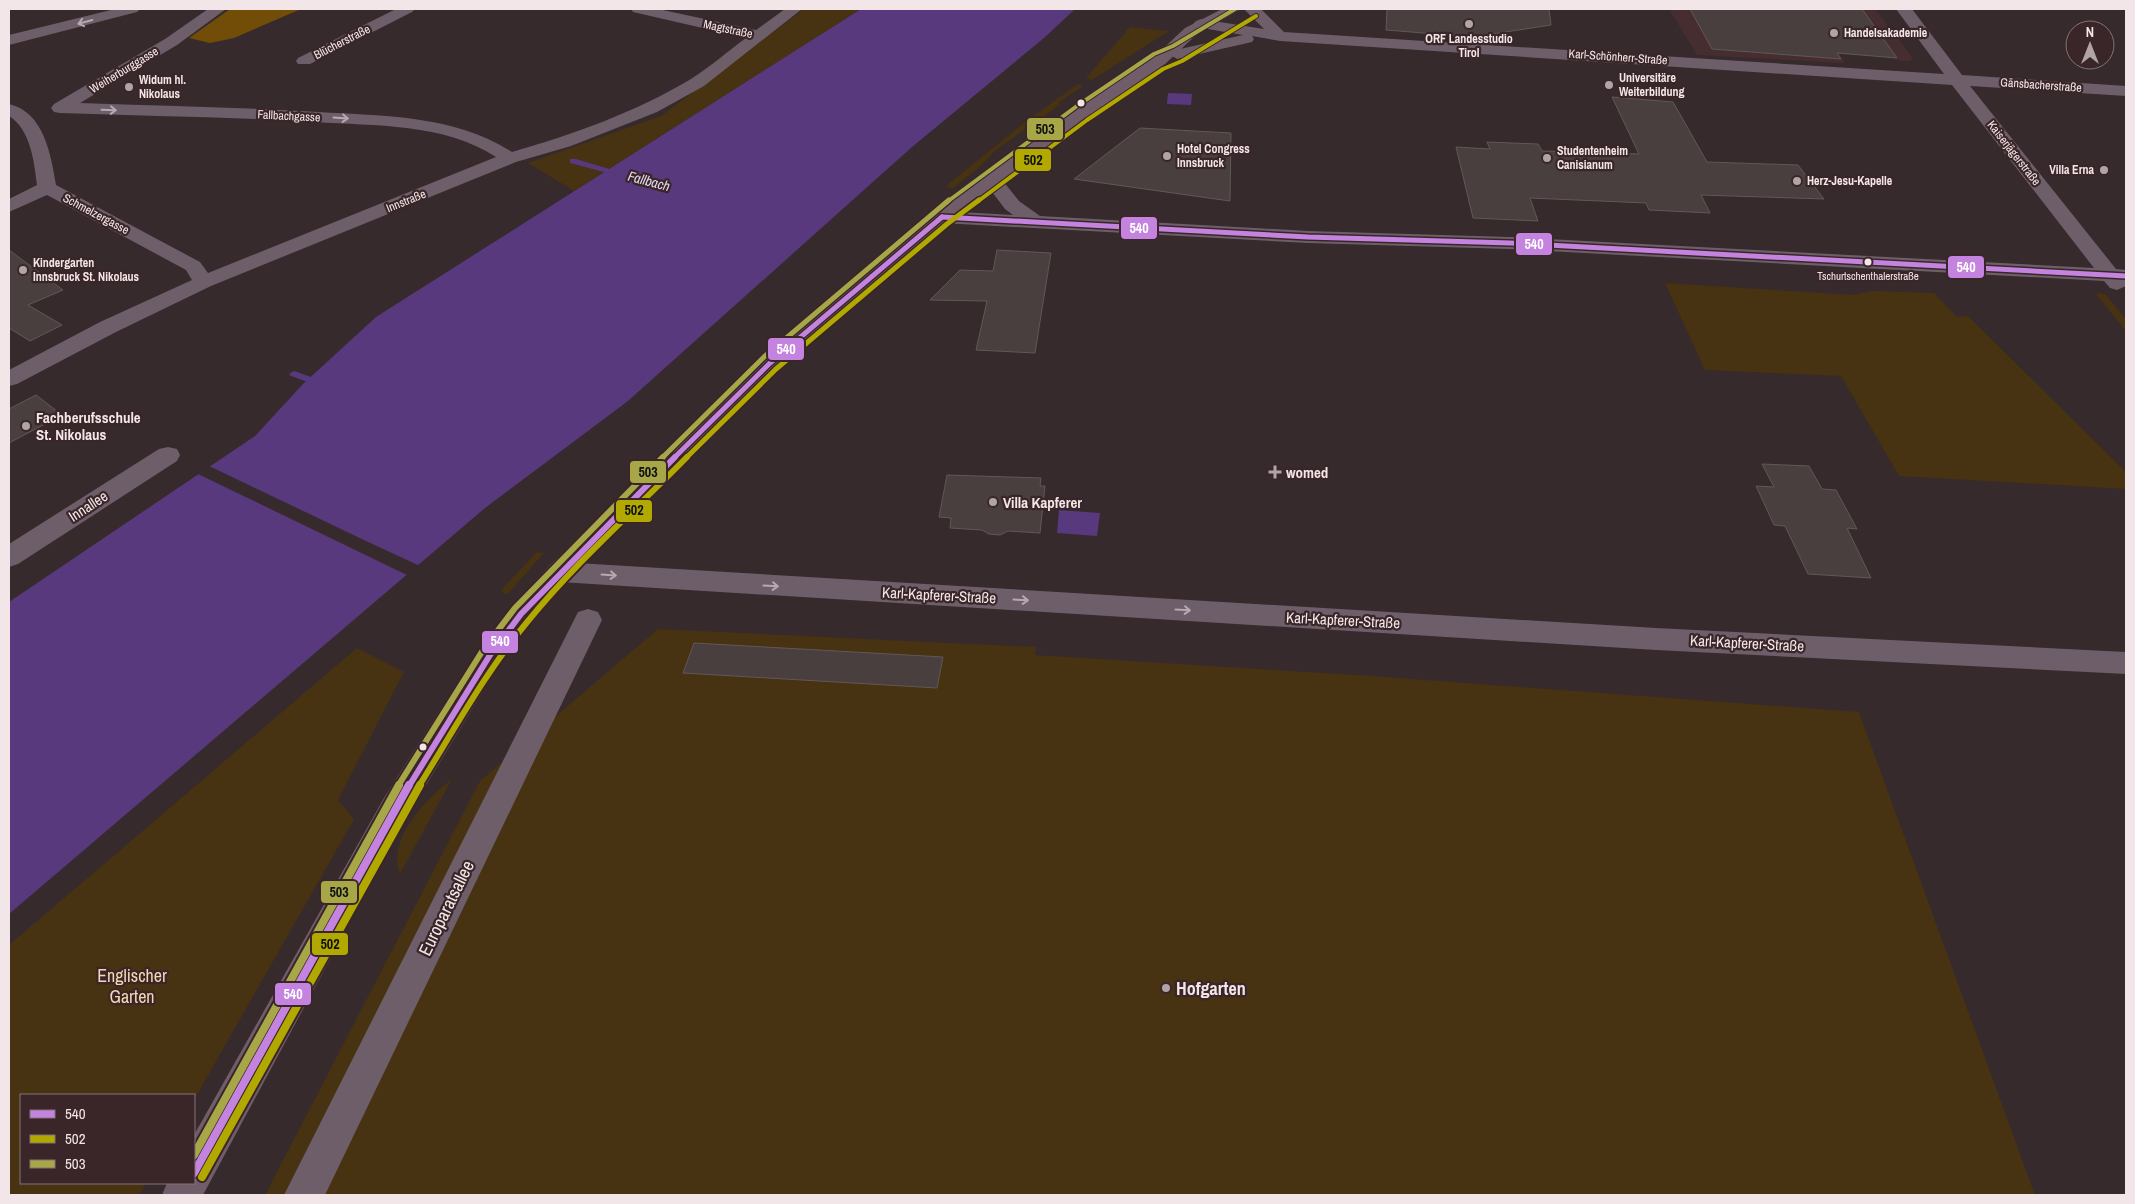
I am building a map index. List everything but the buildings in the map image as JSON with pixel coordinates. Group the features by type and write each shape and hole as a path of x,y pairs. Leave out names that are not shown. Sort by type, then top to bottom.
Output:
{"main road":[{"path":"195,1171 395,808 490,655 522,614 560,572 770,363 942,217 1082,113 1159,62 1201,24 1233,9"},
{"path":"1159,62 1177,54 1252,9"}],"street":[{"path":"9,40 132,9"},
{"name":"Weiherburggasse","path":"25,119 60,108 171,42 218,9"},
{"name":"Blücherstraße","path":"304,61 407,9"},
{"name":"Magtstraße","path":"638,9 760,36"},
{"name":"Innstraße","path":"9,379 144,309 204,282 510,158 565,142 651,108 698,82 794,9"},
{"path":"1252,9 1280,36"},
{"name":"Kaiserjägerstraße","path":"1904,9 1956,79 2118,276 2126,295"},
{"name":"Karl-Schönherr-Straße","path":"1201,24 1280,36 1956,79"},
{"name":"Karl-Schönherr-Straße","path":"1177,54 1230,42 1280,36"},
{"name":"Gänsbacherstraße","path":"1956,79 2126,91"},
{"name":"Fallbachgasse","path":"60,108 282,115 396,122 445,129 487,143 510,158"},
{"path":"9,109 25,119"},
{"name":"Schmelzergasse","path":"25,119 32,130 43,163 47,188 192,266 204,282"},
{"path":"992,180 1012,205 1034,221"},
{"path":"9,206 47,188"},
{"path":"942,217 1308,236 1519,244 2118,276"},
{"name":"Innallee","path":"9,557 168,455"},
{"name":"Karl-Kapferer-Straße","path":"560,572 1656,639 2126,663"},
{"name":"Europaratsallee","path":"304,1195 588,620"}],"shaded area":[{"path":"230,9 301,9 234,38 210,43 189,38"},
{"name":"Handelsakademie","path":"1669,9 1875,9 1913,58 1910,61 1901,61 1891,57 1839,54 1845,63 1697,55"}],"green space":[{"path":"804,9 861,9 574,191 528,163 661,116"},
{"path":"1130,27 1169,31 1092,80 1086,78"},
{"path":"1078,84 1083,86 995,151 981,166 952,189 946,186 1025,122"},
{"path":"1665,283 1854,295 1871,291 1934,293 1957,317 1968,316 2126,472 2126,489 1899,476 1841,376 1705,370"},
{"path":"2096,294 2105,294 2126,319 2126,331"},
{"path":"537,552 544,553 507,595 502,592 504,587"},
{"name":"Hofgarten","path":"658,629 1036,647 1035,655 1372,676 1859,712 2035,1195 265,1195 480,781"},
{"name":"Englischer Garten","path":"357,648 404,672 338,800 354,819 195,1098 195,1094 20,1094 20,1184 145,1184 139,1195 9,1195 9,945"},
{"path":"452,779 400,874 397,861 403,834 420,809"}],"water":[{"path":"861,9 1075,9 1044,38 912,147 628,401 485,508 9,914 9,602 255,436 303,384 376,317"},
{"path":"1168,93 1192,94 1191,105 1167,104"},
{"path":"1059,510 1100,513 1097,536 1057,533"}],"pier":[{"path":"207,465 420,566 409,576 196,473"}],"waterway":[{"name":"Fallbach","path":"573,161 622,174"},
{"path":"294,374 308,379"}],"transit line":[{"name":"503","path":"195,1153 388,803 483,650 515,608 554,566 764,357 936,210 1077,106 1154,54 1173,46 1235,9"},
{"name":"502","path":"202,1177 403,812 497,660 528,620 566,578 776,369 947,224 1087,120 1163,69 1182,61 1256,16"},
{"name":"540","path":"942,217 1308,237 1510,243 2126,276"},
{"name":"540","path":"195,1171 395,808 490,655 521,614 560,572 770,363 942,217"}],"place":[{"name":"ORF Landesstudio Tirol","path":"1469,24"},
{"name":"Handelsakademie","path":"1834,33"},
{"name":"Universitäre Weiterbildung","path":"1609,85"},
{"name":"Widum hl. Nikolaus","path":"129,87"},
{"name":"Hotel Congress Innsbruck","path":"1167,156"},
{"name":"Studentenheim Canisianum","path":"1547,158"},
{"name":"Villa Erna","path":"2104,170"},
{"name":"Herz-Jesu-Kapelle","path":"1797,181"},
{"name":"Tschurtschenthalerstraße","path":"1868,262"},
{"name":"Kindergarten Innsbruck St. Nikolaus","path":"23,270"},
{"name":"Fachberufsschule St. Nikolaus","path":"26,426"},
{"name":"womed","path":"1275,472"},
{"name":"Villa Kapferer","path":"993,502"},
{"name":"Hofgarten","path":"1166,988"}]}
